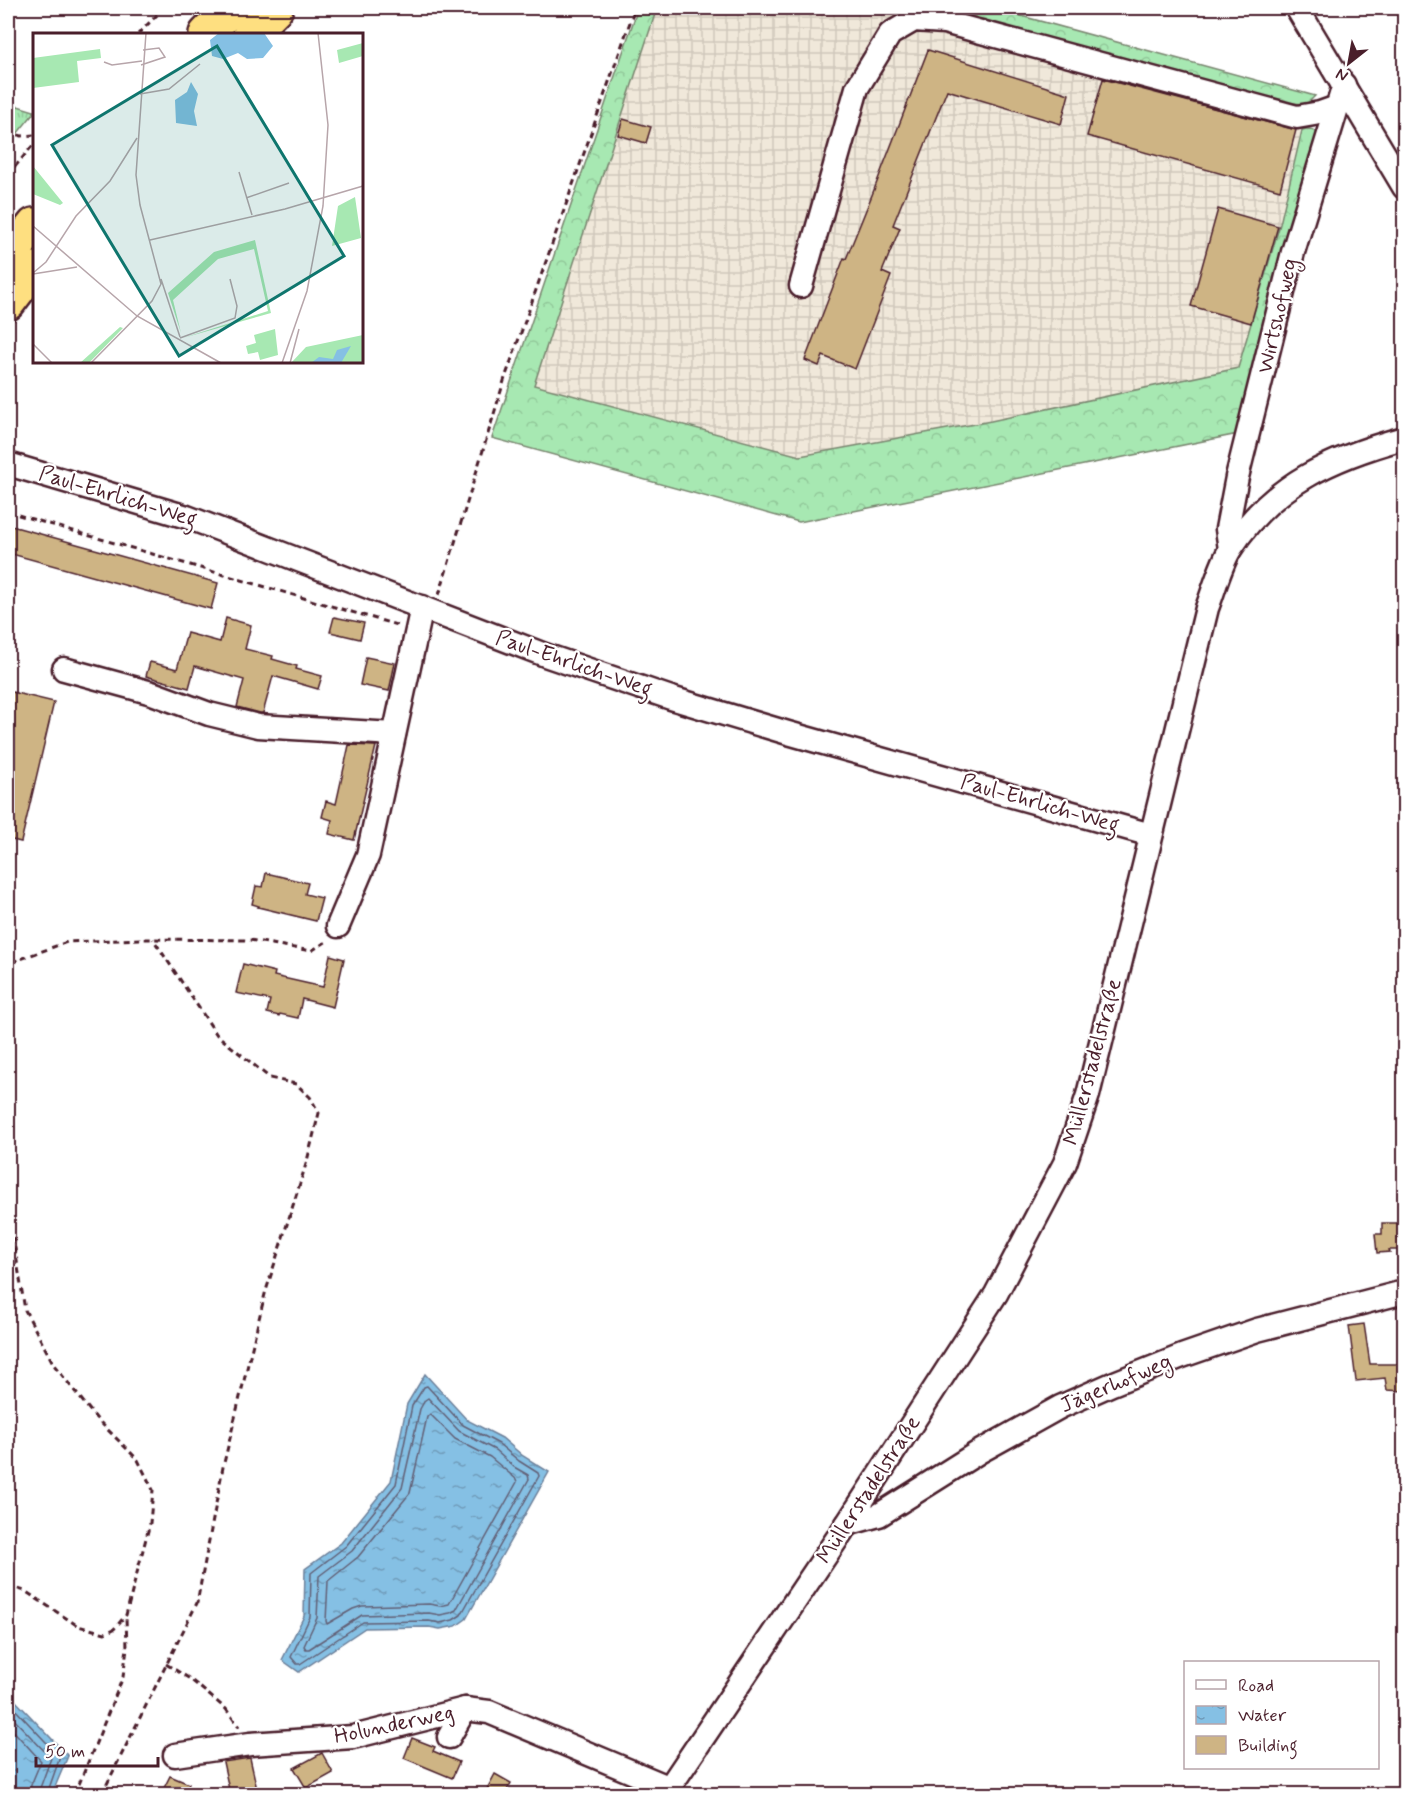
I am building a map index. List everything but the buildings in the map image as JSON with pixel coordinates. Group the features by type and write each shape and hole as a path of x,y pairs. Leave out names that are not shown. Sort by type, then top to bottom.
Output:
{"highway":[{"path":"207,33 232,8"},
{"path":"251,33 276,8"},
{"path":"8,258 33,226"},
{"path":"8,303 33,270"}],"street":[{"path":"1298,8 1404,187"},
{"path":"801,286 858,88 890,34 914,20 944,22 1297,117 1337,107"},
{"name":"Wirtshofweg","path":"1230,549 1227,529 1237,477 1293,252 1344,85"},
{"name":"Müllerstadelstraße","path":"667,1791 847,1524 996,1294 1065,1163 1088,1095 1207,608 1230,549 1254,517 1280,492 1306,475 1340,458 1404,438"},
{"name":"Paul-Ehrlich-Weg","path":"8,464 187,517 545,655 671,698 1151,836"},
{"path":"338,926 368,855 416,631 427,610"},
{"path":"64,669 152,693 209,714 258,726 394,734"},
{"name":"Jägerhofweg","path":"847,1524 879,1515 979,1452 1060,1407 1112,1384 1182,1356 1257,1330 1404,1292"},
{"path":"449,1737 465,1709"},
{"name":"Holunderweg","path":"175,1755 250,1744 353,1737 465,1709 489,1712 667,1791"}],"path":[{"path":"139,33 164,8"},
{"path":"427,610 634,8"},
{"path":"8,132 22,136 33,135"},
{"path":"8,175 33,145"},
{"path":"8,512 416,631"},
{"path":"8,973 15,961 67,942 153,939 250,940 311,951 328,941 338,926"},
{"path":"102,1794 197,1603 223,1467 265,1294 308,1161 319,1113 310,1097 296,1083 270,1078 217,1035 153,939"},
{"path":"8,1206 25,1310 54,1365 96,1418 138,1460 153,1490 150,1523 126,1615 127,1648 123,1677 75,1794"},
{"path":"8,1586 25,1591 78,1626 87,1629 105,1633 114,1629 126,1615"},
{"path":"166,1664 190,1679 226,1709 250,1744"}],"shaded area":[{"path":"657,8 925,8 1271,102 1307,104 1280,224 1239,368 991,421 800,456 534,385"}],"green space":[{"path":"638,8 657,8 534,385 800,456 991,421 1238,368 1280,224 1302,130 1308,129 1321,136 1243,433 799,522 492,438"},
{"path":"925,8 992,8 1315,96 1307,104 1271,102"},
{"path":"8,103 33,111 33,114 8,145"}],"water":[{"path":"425,1374 467,1420 502,1438 523,1456 549,1472 466,1619 456,1626 440,1629 429,1627 365,1628 299,1672 282,1660 304,1616 305,1569 341,1543 391,1481 407,1404"},
{"path":"13,1698 68,1756 52,1794 8,1794 8,1700"}]}
